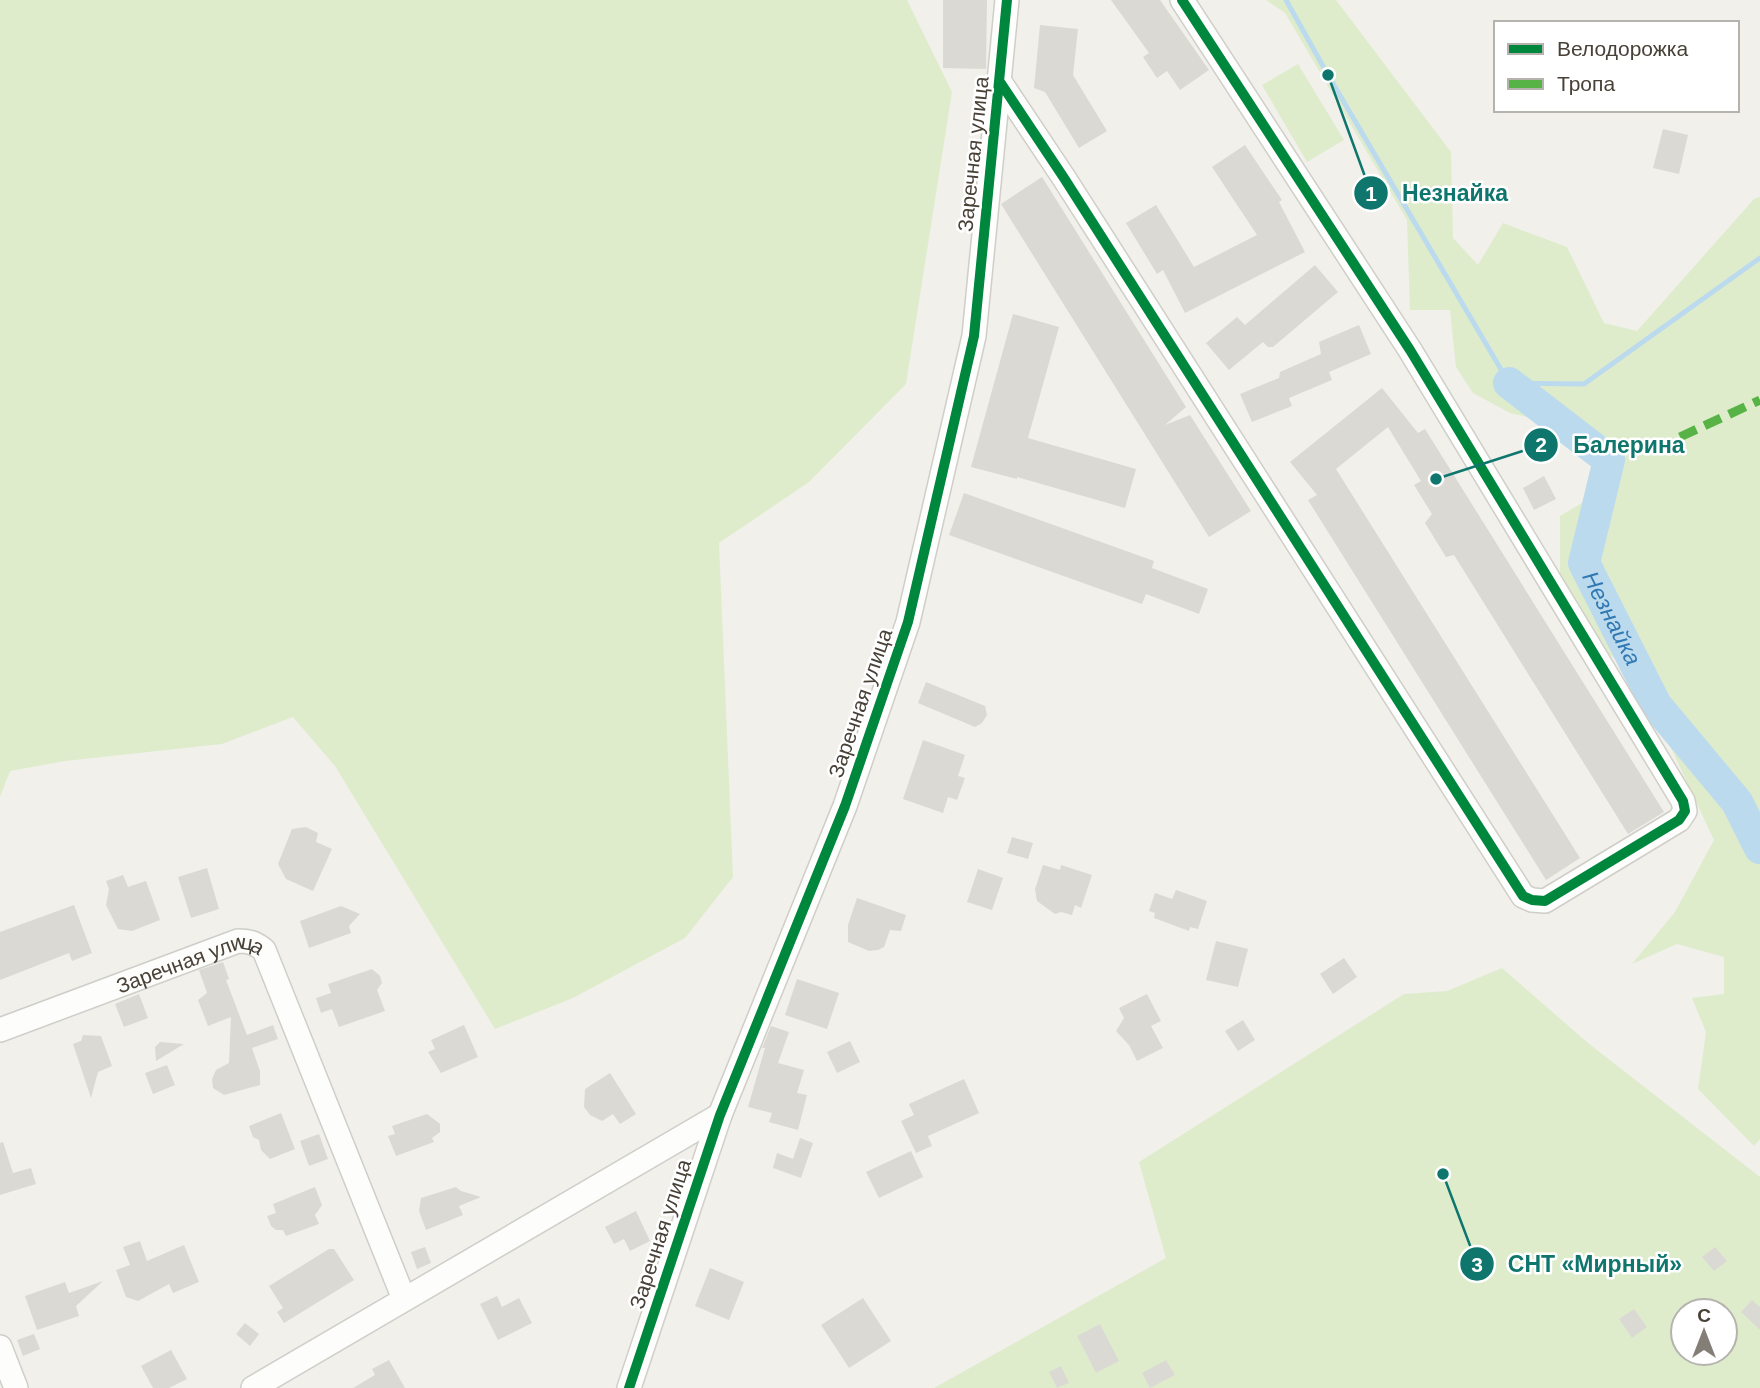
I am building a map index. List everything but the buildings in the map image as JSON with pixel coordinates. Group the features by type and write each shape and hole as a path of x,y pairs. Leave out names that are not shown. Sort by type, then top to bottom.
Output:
{"street":[{"name":"Заречная улица","path":"629,1388 720,1115 845,806 908,622 974,336 1007,0"},
{"path":"1000,82 1079,201 1523,896 1545,901 1679,820 1685,811 1683,801 1410,349 1182,0"},
{"name":"Заречная улица","path":"0,1030 239,940 250,940 264,950 404,1299"},
{"name":"Заречная улица","path":"253,1388 720,1115"},
{"path":"0,1347 16,1388"}],"green space":[{"path":"0,0 907,0 952,92 906,384 809,482 719,543 733,877 685,938 573,998 495,1029 335,766 293,717 222,744 65,761 10,771 0,797"},
{"path":"1266,0 1336,0 1451,152 1453,238 1478,265 1503,223 1567,247 1604,323 1637,331 1754,199 1760,197 1760,1139 1754,1146 1698,1089 1706,1032 1692,998 1724,994 1724,957 1677,944 1632,964 1675,912 1714,840 1635,671 1588,641 1560,590 1560,516 1615,483 1549,422 1510,413 1473,393 1456,367 1450,310 1410,310 1407,220 1285,13"},
{"path":"1298,64 1344,140 1307,162 1262,85"},
{"path":"1502,968 1588,1043 1760,1177 1760,1388 934,1388 1166,1258 1139,1162 1404,994 1447,991"}],"waterway":[{"name":"Незнайка","path":"1286,0 1509,383 1584,384 1760,258"},
{"name":"Незнайка","path":"1509,383 1609,460 1584,563 1656,705 1737,802 1760,848"}],"marked path":[{"path":"1680,437 1760,400"}],"cycle path":[{"path":"629,1388 720,1115 845,806 908,622 974,336 1007,0"},
{"path":"1000,82 1523,896 1545,901 1679,820 1685,811 1683,801 1410,350 1182,0"}],"place":[{"name":"Незнайка","path":"1328,75"},
{"name":"Балерина","path":"1436,479"},
{"name":"СНТ «Мирный»","path":"1443,1174"}]}
